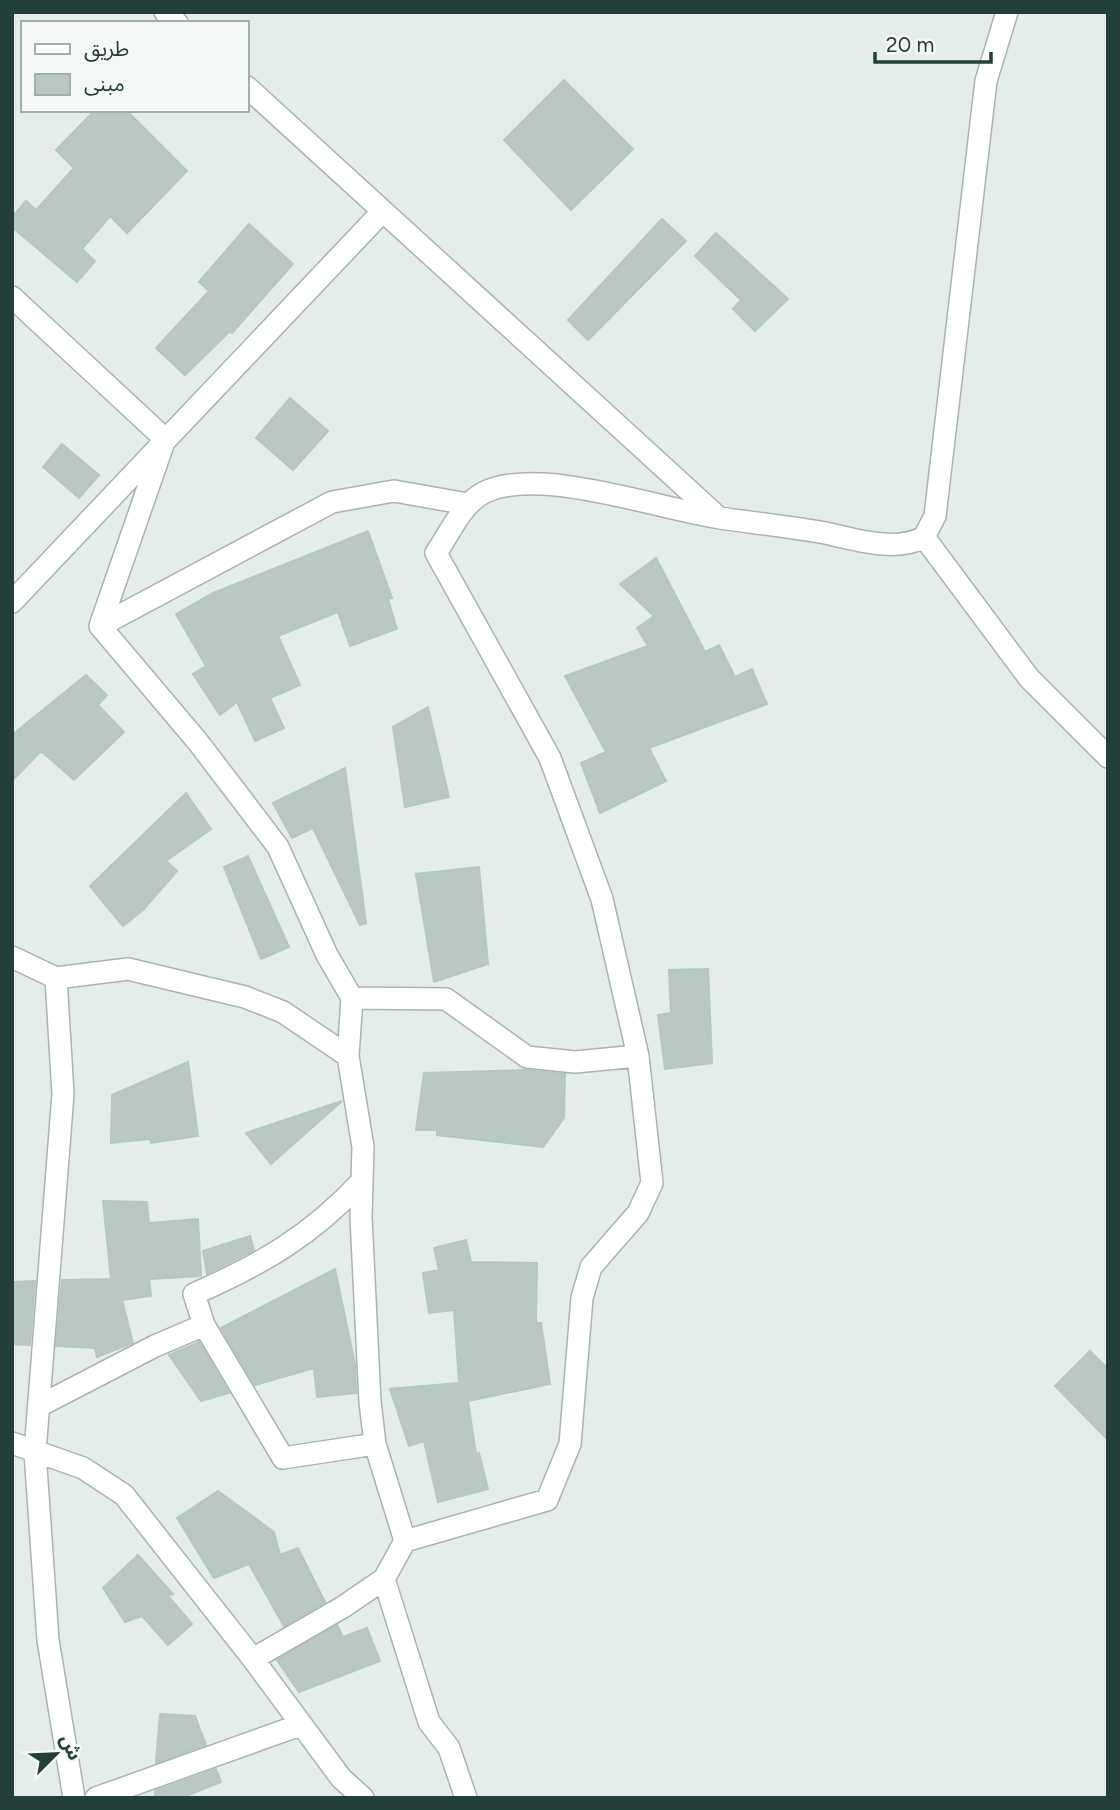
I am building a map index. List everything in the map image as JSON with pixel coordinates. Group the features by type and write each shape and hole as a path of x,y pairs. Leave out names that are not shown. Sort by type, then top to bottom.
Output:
{"street":[{"path":"253,1659 343,1607 383,1578 405,1541 446,1532 547,1500 570,1444 582,1298 591,1267 638,1213 652,1183 638,1056 602,899 550,758 436,553 468,504 485,492 514,484 594,490 719,517 754,520 874,542 908,543 924,537 935,516 986,81 1007,12"},
{"path":"248,87 719,517"},
{"path":"12,602 383,211"},
{"path":"12,297 165,439"},
{"path":"100,626 165,439"},
{"path":"100,626 332,502 394,491 468,504"},
{"path":"924,537 1029,678 1108,757"},
{"path":"100,626 198,741 278,847 327,955 352,998 348,1056 363,1147 360,1217 375,1444 405,1541"},
{"path":"12,957 56,978 128,969 245,997 284,1012 348,1056"},
{"path":"56,978 63,1094 35,1452 48,1640 74,1798"},
{"path":"352,998 446,999 527,1057 575,1062 638,1056"},
{"path":"362,1181 339,1207 299,1240 194,1294 204,1325 283,1458 375,1444"},
{"path":"39,1406 155,1346 204,1325"},
{"path":"12,1443 83,1468 124,1495 253,1659 341,1777 363,1798"},
{"path":"383,1578 429,1722 449,1748 466,1798"},
{"path":"96,1798 300,1725"}],"building":[{"path":"564,80 633,149 571,210 504,140"},
{"path":"93,112 128,112 187,171 127,233 110,216 82,249 95,261 77,282 12,227 12,217 26,201 36,210 74,168 56,150"},
{"path":"662,219 686,241 588,340 568,320"},
{"path":"249,224 293,264 232,333 230,331 185,375 156,348 209,291 199,282"},
{"path":"716,233 788,299 755,331 733,309 741,300 695,256"},
{"path":"290,398 328,431 293,470 256,438"},
{"path":"62,444 99,475 79,498 43,467"},
{"path":"368,531 392,598 388,599 397,629 350,646 338,612 278,636 300,685 270,698 284,728 255,741 237,702 220,715 193,674 206,666 176,614 213,593"},
{"path":"656,558 705,652 719,645 735,677 752,669 767,704 649,748 666,781 600,813 581,763 606,752 565,676 648,646 637,628 654,616 620,584"},
{"path":"86,675 107,695 98,705 124,732 74,780 41,751 12,781 12,735"},
{"path":"428,707 449,797 405,807 393,727"},
{"path":"345,768 366,923 360,925 313,828 292,838 273,803"},
{"path":"186,793 211,829 166,861 177,871 143,910 123,926 90,886"},
{"path":"248,856 289,947 261,959 224,867"},
{"path":"479,867 488,964 434,982 416,874"},
{"path":"708,969 712,1063 665,1069 658,1015 671,1013 669,970"},
{"path":"188,1062 198,1136 151,1143 150,1139 111,1143 112,1095"},
{"path":"525,1070 565,1074 564,1118 543,1147 437,1135 437,1130 416,1130 424,1073"},
{"path":"342,1101 271,1164 246,1133"},
{"path":"103,1201 147,1202 149,1223 198,1219 201,1276 149,1279 151,1296 122,1300 133,1343 97,1357 95,1348 56,1346 62,1280 111,1279"},
{"path":"250,1236 254,1250 207,1274 203,1251"},
{"path":"466,1240 471,1262 537,1263 536,1323 541,1323 550,1384 468,1401 476,1454 479,1453 488,1489 438,1502 424,1441 409,1446 390,1389 459,1383 454,1310 429,1313 423,1273 439,1270 434,1248"},
{"path":"335,1269 355,1364 356,1393 317,1397 314,1368 255,1385 221,1328"},
{"path":"35,1281 30,1345 12,1344 12,1282"},
{"path":"199,1342 229,1393 201,1401 169,1355"},
{"path":"1090,1351 1108,1369 1108,1440 1055,1386"},
{"path":"218,1491 274,1532 280,1555 298,1548 325,1602 284,1626 249,1564 214,1578 177,1518"},
{"path":"138,1555 173,1594 168,1596 192,1624 168,1645 142,1616 125,1622 103,1588"},
{"path":"337,1625 343,1637 367,1628 380,1661 299,1692 277,1660"},
{"path":"160,1714 195,1716 206,1745 156,1763"},
{"path":"216,1769 221,1782 181,1798 155,1798 155,1791"}]}
